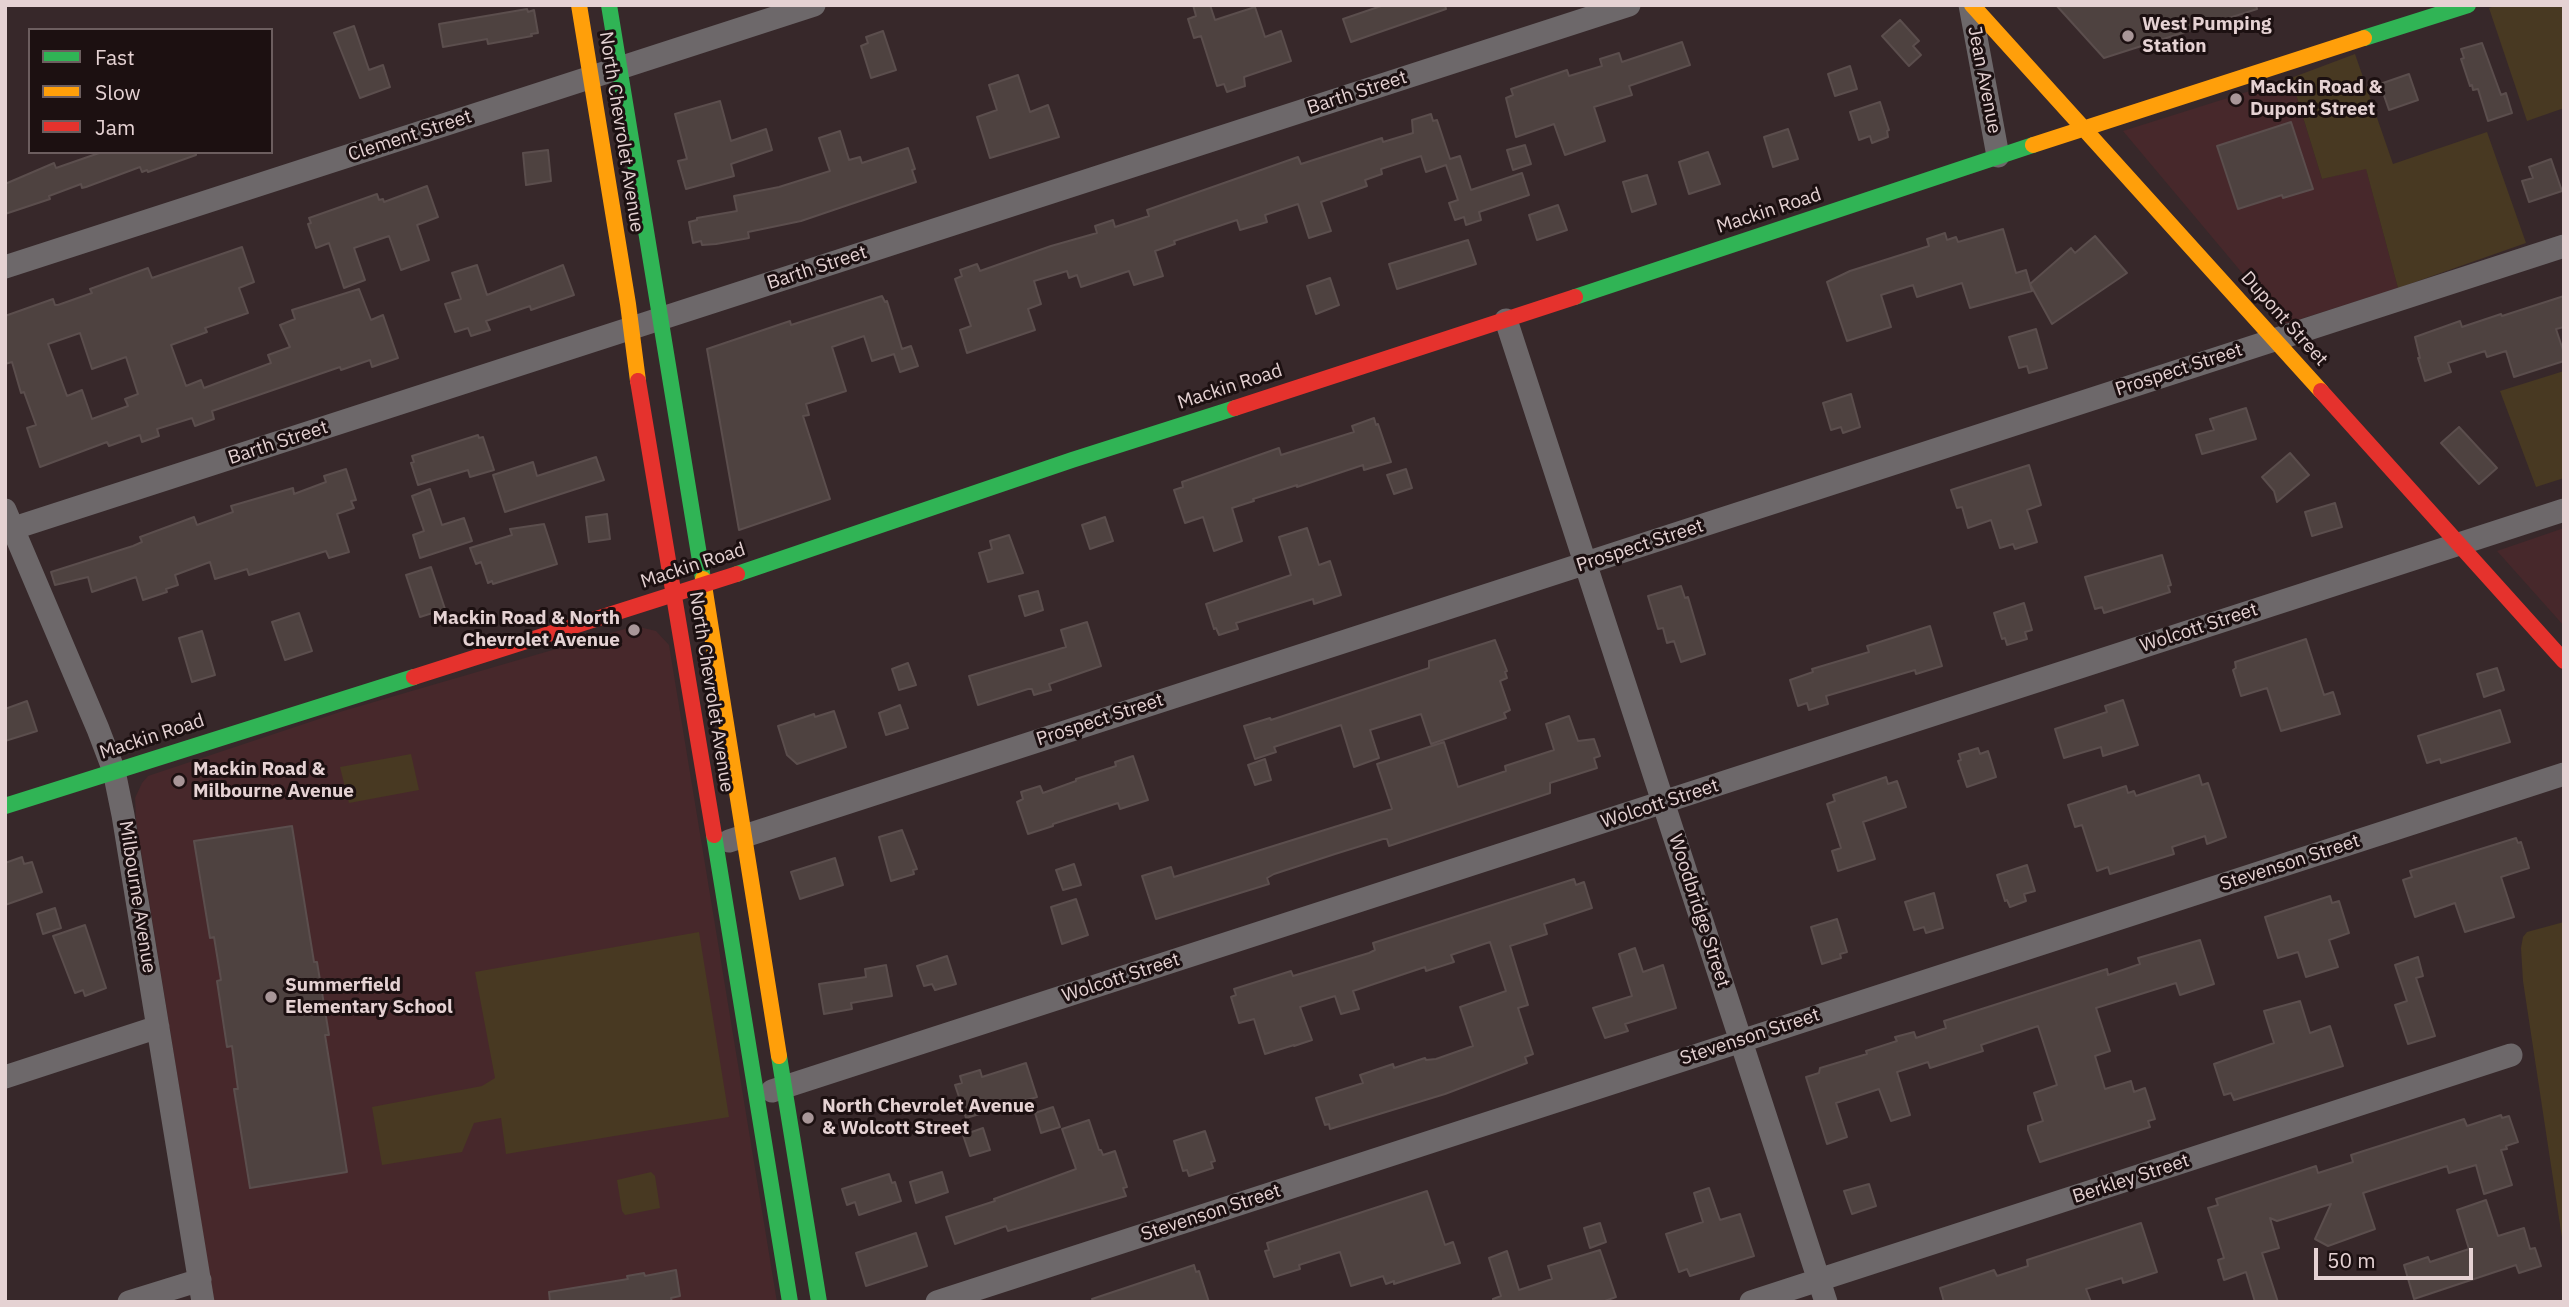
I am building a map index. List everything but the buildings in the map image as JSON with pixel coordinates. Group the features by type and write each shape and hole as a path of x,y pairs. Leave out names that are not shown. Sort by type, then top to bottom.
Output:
{"street":[{"name":"North Chevrolet Avenue","path":"579,5 790,1302"},
{"name":"North Chevrolet Avenue","path":"609,5 819,1302"},
{"name":"Clement Street","path":"5,267 814,5"},
{"name":"Barth Street","path":"8,523 660,319 1629,5"},
{"name":"Dupont Street","path":"1971,5 2564,661"},
{"name":"Jean Avenue","path":"1971,5 1998,156"},
{"name":"Mackin Road","path":"5,806 674,595 1083,457 2455,7"},
{"name":"Prospect Street","path":"715,845 2564,246"},
{"name":"Woodbridge Street","path":"1506,320 1823,1291"},
{"name":"Wolcott Street","path":"757,1096 2564,510"},
{"name":"Milbourne Avenue","path":"8,523 114,771 201,1291"},
{"name":"Stevenson Street","path":"937,1302 2564,774"},
{"path":"5,1077 158,1027"},
{"name":"Berkley Street","path":"1751,1302 1823,1291 2511,1055"},
{"path":"129,1302 201,1291"}],"shaded area":[{"path":"2498,5 2564,5 2564,108 2527,121 2489,8"},
{"path":"2355,54 2393,164 2487,132 2526,243 2398,288 2366,169 2322,179 2291,78"},
{"path":"2291,78 2322,179 2366,168 2398,288 2285,324 2123,131"},
{"path":"2564,371 2564,478 2536,487 2500,391"},
{"path":"2564,528 2564,626 2497,551"},
{"path":"635,626 656,631 669,645 777,1302 214,1302 136,820 135,798 142,783 148,776 343,711"},
{"path":"411,754 419,790 349,803 340,767"},
{"path":"2564,922 2564,1251 2523,981 2521,948 2527,932"},
{"path":"699,932 729,1117 506,1154 501,1118 474,1123 462,1152 382,1165 372,1107 482,1086 495,1078 475,972"},
{"path":"651,1172 655,1176 660,1208 625,1215 617,1180"}],"traffic: fast":[{"path":"609,5 703,579"},
{"path":"2364,38 2468,5"},
{"path":"1575,297 2033,145"},
{"path":"737,574 1072,460 1235,408"},
{"path":"5,806 414,677"},
{"path":"714,835 790,1302"},
{"path":"779,1056 819,1302"}],"traffic: slow":[{"path":"579,5 638,381"},
{"path":"1972,5 2321,391"},
{"path":"2033,145 2364,38"},
{"path":"703,579 779,1056"}],"traffic: jam":[{"path":"1235,408 1575,297"},
{"path":"638,381 714,835"},
{"path":"2321,391 2564,661"},
{"path":"414,677 737,574"}],"place":[{"name":"West Pumping Station","path":"2128,36"},
{"name":"Mackin Road & Dupont Street","path":"2236,99"},
{"name":"Mackin Road & North Chevrolet Avenue","path":"634,630"},
{"name":"Mackin Road & Milbourne Avenue","path":"179,781"},
{"name":"Summerfield Elementary School","path":"271,997"},
{"name":"North Chevrolet Avenue & Wolcott Street","path":"808,1118"}]}
